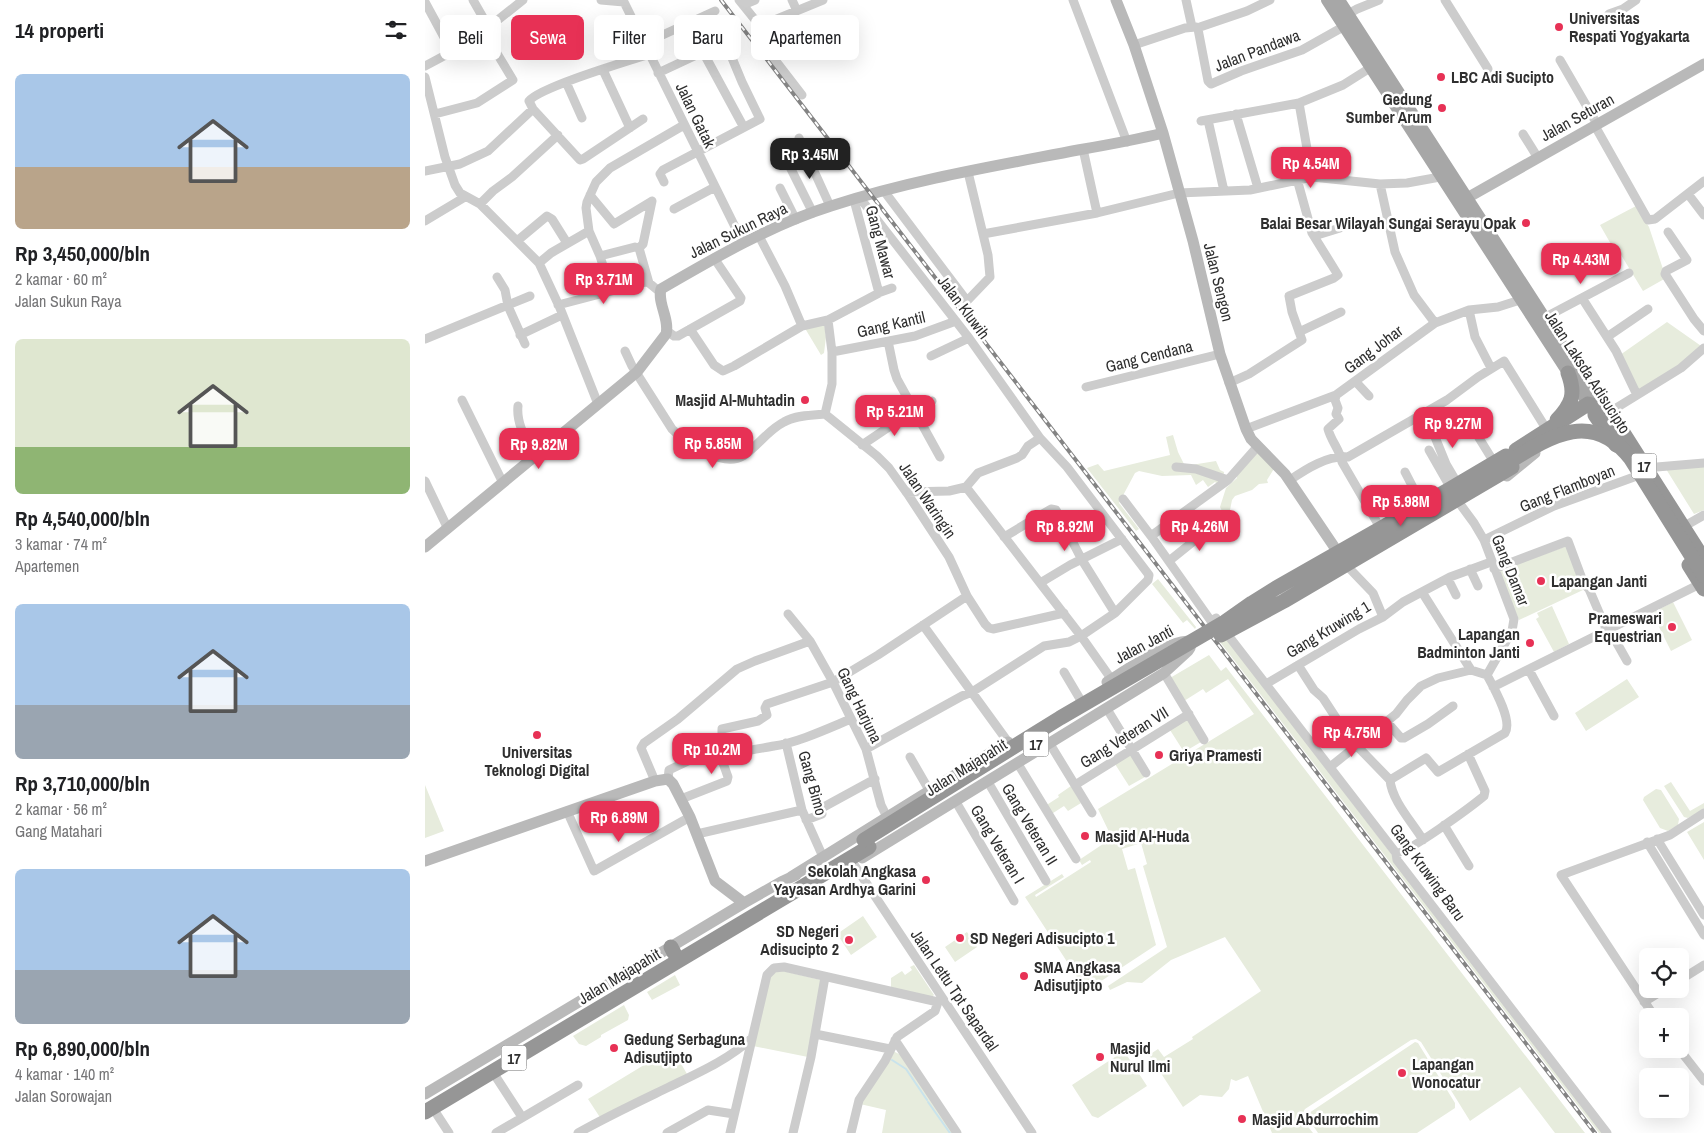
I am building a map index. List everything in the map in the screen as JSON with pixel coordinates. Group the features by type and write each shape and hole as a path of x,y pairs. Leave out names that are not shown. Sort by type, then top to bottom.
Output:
{"highway":[{"path":"1551,436 1571,400 1572,388 1568,373"},
{"name":"17","path":"1551,436 1602,410"},
{"name":"Jalan Laksda Adisucipto","path":"1602,410 1618,449 1640,472"},
{"name":"Jalan Laksda Adisucipto","path":"1602,410 1667,516 1703,583"},
{"name":"Jalan Majapahit","path":"866,844 1060,718 1225,629 1280,594 1454,495 1543,441 1561,433 1584,430 1600,434 1615,442 1626,452 1703,583"},
{"name":"17","path":"1551,436 1586,438 1618,449"},
{"name":"Jalan Majapahit","path":"1225,629 1268,593 1551,436"},
{"name":"Jalan Majapahit","path":"425,1102 672,950 815,874 1064,726 1292,596 1503,461"},
{"name":"Jalan Laksda Adisucipto","path":"1667,516 1683,527 1704,560"},
{"name":"Jalan Majapahit","path":"431,1113 734,931 815,874"}],"main road":[{"name":"Jalan Laksda Adisucipto","path":"1327,0 1343,27 1379,74 1467,198 1520,294 1568,373 1602,410"},
{"name":"Jalan Laksda Adisucipto","path":"1339,0 1379,74 1440,177 1520,294 1551,323 1602,410"},
{"name":"Jalan Laksda Adisucipto","path":"1544,318 1602,410"}],"street":[{"path":"473,0 480,15"},
{"path":"501,18 523,0"},
{"path":"601,0 623,1"},
{"path":"751,15 741,3 755,0"},
{"path":"792,0 797,11"},
{"path":"1073,0 1127,142"},
{"name":"Jalan Sengon","path":"1116,0 1134,45 1163,133 1193,241 1220,354 1246,430 1251,439 1290,480 1335,548"},
{"path":"1185,0 1195,28"},
{"path":"1134,45 1200,27 1270,0"},
{"path":"1348,14 1379,0"},
{"path":"1445,0 1488,69"},
{"path":"1609,14 1623,9 1636,0"},
{"name":"Jalan Gatak","path":"623,1 630,15"},
{"path":"787,15 818,1"},
{"path":"425,2 440,30"},
{"path":"664,34 715,11"},
{"name":"Jalan Pandawa","path":"1195,28 1211,84 1241,71 1302,50 1343,27"},
{"path":"435,114 477,104 513,80 501,57"},
{"path":"425,66 440,58"},
{"path":"632,60 566,82 533,97 529,101 575,156 582,160 643,120"},
{"name":"Jalan Gatak","path":"653,60 743,243"},
{"path":"658,73 686,60"},
{"path":"707,60 742,124"},
{"path":"664,182 661,172 761,118 733,60"},
{"path":"775,60 802,95"},
{"path":"1560,60 1648,220 1655,219 1704,181"},
{"name":"Jalan Seturan","path":"1467,198 1704,64"},
{"path":"603,70 630,128"},
{"path":"1224,191 1204,120 1299,102 1343,85 1379,74"},
{"path":"425,77 448,167 460,193 480,204 539,263 558,304 598,404"},
{"path":"566,82 582,118"},
{"path":"1299,102 1312,177"},
{"path":"425,171 448,167 488,151 533,108"},
{"path":"1236,114 1258,188"},
{"path":"611,291 600,256 589,231 586,208 590,195 597,182 610,168 684,125"},
{"name":"Jalan Sukun Raya","path":"660,292 661,289 743,243 830,206 968,172 1127,142 1163,133"},
{"path":"1523,134 1537,158"},
{"path":"480,204 558,136"},
{"path":"799,138 830,206"},
{"path":"1083,149 1097,213"},
{"path":"789,165 813,213"},
{"path":"885,191 967,301 990,277 988,255 968,172"},
{"path":"983,234 1097,213 1179,193 1258,188 1312,177 1380,184 1407,183 1440,177"},
{"path":"1229,382 1249,374 1302,340 1292,312 1289,296 1335,278 1338,275 1314,236 1297,179"},
{"path":"1380,184 1395,252 1414,295 1435,323"},
{"path":"674,210 715,187"},
{"path":"780,188 796,220"},
{"path":"1688,194 1704,215"},
{"path":"590,195 614,224 652,201 643,244 639,248"},
{"path":"425,221 465,197"},
{"name":"Gang Mawar","path":"857,199 879,293"},
{"name":"Jalan Kluwih","path":"857,199 956,321 1040,438 1067,467 1122,539"},
{"path":"517,241 547,216 552,219 567,243"},
{"path":"1314,236 1340,228"},
{"path":"539,263 544,257 589,231"},
{"path":"1668,232 1687,260 1666,271 1665,274 1694,320 1704,331"},
{"path":"759,236 785,286 801,326"},
{"path":"600,256 635,247 639,248"},
{"path":"425,547 637,372 662,341 667,331 660,292 649,283 639,248"},
{"path":"667,331 674,336 741,300 715,258"},
{"path":"1544,318 1629,273"},
{"path":"497,277 505,290 508,306 525,344"},
{"path":"558,304 646,282 649,283"},
{"path":"690,329 714,365 723,371 801,326 828,320 892,288"},
{"name":"Gang Johar","path":"1246,430 1336,396 1435,323 1469,310 1498,307 1520,294"},
{"path":"425,339 530,296"},
{"path":"1582,298 1616,351 1637,395"},
{"path":"1607,337 1648,309"},
{"path":"1469,310 1475,337 1491,368"},
{"path":"1299,332 1341,312"},
{"path":"520,335 562,315"},
{"path":"625,351 666,420 678,435 706,452 732,460 742,456 785,421 825,414 832,384 832,352 828,320"},
{"name":"Gang Kantil","path":"832,352 915,336 956,321"},
{"path":"931,356 969,338"},
{"path":"888,341 894,370 940,457"},
{"path":"1602,410 1637,395 1681,368 1704,348"},
{"name":"Gang Cendana","path":"1085,387 1220,354"},
{"path":"1290,480 1320,463 1341,456 1348,457 1423,415 1504,361 1551,436"},
{"path":"1355,381 1369,396"},
{"path":"1336,396 1335,400 1339,408 1336,414 1339,419 1328,428 1330,436 1341,456 1341,462 1378,524"},
{"path":"462,400 503,483"},
{"path":"862,445 933,401"},
{"path":"518,406 518,417 522,430 535,457"},
{"name":"Jalan Waringin","path":"825,414 889,468 949,557 967,596 987,627 993,629 1064,613"},
{"path":"1435,437 1453,483"},
{"path":"905,492 949,491 965,487 978,473 1017,458 1028,446 1040,438"},
{"path":"1225,629 1264,590 1335,548 1453,483 1503,461 1479,438"},
{"path":"1151,536 1228,480 1258,446"},
{"path":"1225,629 1277,611 1460,504 1515,471 1531,448"},
{"path":"1429,450 1453,483"},
{"name":"Gang Flamboyan","path":"1484,540 1554,506 1640,472 1704,463"},
{"path":"1176,467 1196,469 1228,480"},
{"path":"1405,472 1420,501"},
{"path":"425,481 448,529"},
{"path":"965,487 1064,613 1111,680"},
{"path":"1123,499 1169,561 1215,524"},
{"name":"Gang Damar","path":"1460,504 1484,540 1515,623 1487,675"},
{"path":"1004,537 1053,509 1056,510 1082,560 1115,613"},
{"path":"1399,513 1410,533"},
{"path":"1683,527 1704,515"},
{"path":"866,749 972,692 1044,646 1069,642 1081,636 1115,613 1149,577 1149,574 1122,539 1040,583"},
{"path":"1383,617 1403,602 1448,578 1470,569 1493,566 1568,542 1584,584 1589,589 1608,630 1627,661"},
{"name":"Gang Kruwing Baru","path":"1169,561 1211,621 1216,618 1225,629 1396,853 1397,860 1607,1133"},
{"name":"Gang Kruwing 1","path":"1266,684 1359,629 1383,617 1373,593 1349,568"},
{"path":"1470,569 1478,586"},
{"path":"1448,578 1455,595"},
{"path":"1493,687 1703,583"},
{"path":"1264,590 1260,597 1263,605 1277,611"},
{"path":"1422,592 1471,670"},
{"path":"732,756 722,729 758,721 768,714 765,708 767,704 833,682 967,596"},
{"name":"Gang Harjuna","path":"788,614 810,641 833,682 866,749 881,805 887,817"},
{"path":"923,625 1008,742"},
{"name":"Jalan Janti","path":"791,877 929,790 1153,654 1182,640 1191,642 1191,648 1188,652 1164,673 1053,743 802,894"},
{"path":"655,780 641,748 644,743 678,719 737,669 810,641"},
{"path":"1153,654 1158,654 1165,659 1164,673 1204,740"},
{"path":"1298,665 1314,690 1323,698 1357,746 1390,780 1397,800 1423,840"},
{"path":"1330,767 1396,714 1421,686 1438,678 1471,670 1487,675 1505,714 1508,725 1505,733 1438,772 1427,758 1390,780"},
{"path":"1529,670 1554,716"},
{"path":"1064,672 1080,699"},
{"path":"1387,722 1403,738 1428,724 1453,706"},
{"path":"1107,709 1146,774"},
{"name":"Gang Veteran VII","path":"1075,785 1189,714"},
{"path":"681,799 727,781 728,777 723,763 732,756 786,743 829,729 851,719"},
{"path":"1043,720 1075,785 1092,813"},
{"name":"Gang Bimo","path":"786,743 802,810 823,857"},
{"path":"1396,853 1401,853 1423,840 1475,804 1485,794 1468,754"},
{"path":"910,757 929,790"},
{"path":"667,779 670,769 688,761"},
{"path":"1018,764 1076,859"},
{"path":"425,861 655,780 667,779 673,784 690,817 715,881 744,903"},
{"path":"806,820 822,814 820,809 827,804 875,779"},
{"name":"Gang Veteran II","path":"988,782 1046,881"},
{"name":"Gang Veteran I","path":"956,802 1014,901"},
{"path":"697,834 802,810"},
{"path":"567,811 594,871 690,817"},
{"path":"1649,1008 1561,875 1670,835 1704,813"},
{"path":"1444,825 1469,866"},
{"path":"1657,839 1704,915"},
{"path":"1647,842 1704,935"},
{"name":"Jalan Lettu Tpt Sapardal","path":"853,863 941,1000 1032,1133"},
{"path":"425,1094 672,950 744,903 791,877 815,874"},
{"path":"734,931 802,894 815,874"},
{"path":"1689,974 1704,965"},
{"path":"730,1133 767,975 774,968 783,967 941,1000 935,1011 899,1034 885,1061 859,1100 851,1133"},
{"path":"793,1133 815,1034 825,977"},
{"path":"1644,1002 1650,998"},
{"path":"815,1034 890,1049"},
{"path":"578,1133 737,1052 752,1038"},
{"path":"895,1040 957,1133"},
{"path":"425,1120 431,1113 496,1077 530,1053"},
{"path":"1686,1058 1704,1081"},
{"path":"496,1077 522,1117"},
{"path":"496,1133 578,1085"},
{"path":"668,1133 709,1110 733,1114"},
{"path":"431,1113 449,1133"}],"shaded area":[{"path":"1636,206 1649,227 1666,278 1643,291 1615,245 1612,246 1600,225"},
{"path":"824,322 826,337 824,353 821,355 806,330 806,326"},
{"path":"1667,322 1704,348 1638,394 1620,355"},
{"path":"1173,435 1185,466 1216,461 1220,470 1224,472 1223,481 1219,485 1215,482 1208,487 1203,480 1196,485 1191,475 1162,476 1139,471 1135,473 1119,503 1139,529 1136,531 1087,468 1098,464 1104,471 1170,455 1166,437"},
{"path":"1258,449 1275,467 1267,480 1268,483 1259,484 1252,490 1235,496 1230,510 1227,512 1222,511 1220,507 1226,488 1237,478 1236,475"},
{"path":"1704,466 1704,510 1694,514 1666,469"},
{"name":"Lapangan Janti","path":"1567,546 1583,590 1519,620 1498,571"},
{"path":"1158,579 1196,627 1195,629 1187,620 1183,623 1152,584"},
{"name":"Prameswari Equestrian","path":"1673,602 1692,640 1671,651 1652,613"},
{"path":"1552,606 1569,644 1554,652 1536,619 1539,617 1537,613"},
{"path":"1226,638 1605,1133 1599,1133 1220,642"},
{"path":"1209,655 1221,671 1226,667 1585,1133 1555,1133 1520,1087 1470,1121 1421,1042 1416,1039 1411,1040 1305,1109 1303,1112 1304,1119 1313,1133 1272,1133 1248,1076 1236,1081 1231,1079 1229,1089 1222,1097 1200,1095 1183,1107 1149,1055 1158,1049 1164,1057 1261,991 1225,937 1171,960 1142,983 1127,982 1110,990 1108,986 1167,947 1143,866 1147,864 1141,843 1122,849 1128,870 1135,868 1156,945 1086,991 1025,897 1062,874 1064,877 1035,895 1036,897 1091,862 1090,860 1082,865 1079,860 1112,838 1098,809 1254,714 1228,679 1206,693 1203,689 1184,701 1170,678"},
{"path":"1627,679 1639,697 1586,731 1575,713"},
{"path":"1187,719 1201,742 1184,752 1170,730"},
{"path":"1131,754 1145,777 1129,786 1115,764"},
{"path":"1671,782 1690,811 1704,803 1704,809 1688,818 1684,817 1664,786"},
{"path":"425,785 444,831 425,838"},
{"path":"1071,786 1081,803 1068,811 1064,806 1050,815 1045,806"},
{"path":"1656,789 1661,790 1679,819 1678,825 1668,831 1660,828 1643,800 1644,797"},
{"path":"1704,822 1704,860 1687,832"},
{"path":"863,916 877,937 851,955 837,934"},
{"path":"967,932 977,947 955,962 945,947"},
{"path":"914,965 934,995 932,997 891,988 891,978 902,971 905,975 912,970 910,967"},
{"path":"779,970 821,980 808,1057 753,1046 771,974"},
{"path":"675,975 680,985 652,1000 647,992"},
{"path":"624,1005 629,1015 628,1020 601,1035 601,1037 586,1046 579,1044 573,1036"},
{"name":"Lapangan Wonocatur","path":"1415,1042 1418,1043 1455,1103 1455,1108 1417,1133 1318,1133 1308,1118 1309,1113"},
{"path":"672,1048 687,1074 603,1122 588,1099"},
{"path":"1124,1051 1147,1086 1098,1118 1092,1116 1072,1085"},
{"path":"893,1052 903,1056 955,1133 882,1133 886,1110 860,1104"}],"waterway":[{"path":"892,1060 906,1069 927,1100"},
{"path":"928,1102 950,1133"}],"railway":[{"path":"721,0 1595,1133"}],"place":[{"name":"Universitas Respati Yogyakarta","path":"1559,27"},
{"name":"LBC Adi Sucipto","path":"1441,77"},
{"name":"Gedung Sumber Arum","path":"1442,108"},
{"name":"Balai Besar Wilayah Sungai Serayu Opak","path":"1526,223"},
{"name":"Masjid Al-Muhtadin","path":"805,400"},
{"name":"Lapangan Janti","path":"1541,581"},
{"name":"Prameswari Equestrian","path":"1672,627"},
{"name":"Lapangan Badminton Janti","path":"1530,643"},
{"name":"Universitas Teknologi Digital","path":"537,735"},
{"name":"Griya Pramesti","path":"1159,755"},
{"name":"Masjid Al-Huda","path":"1085,836"},
{"name":"Sekolah Angkasa Yayasan Ardhya Garini","path":"926,880"},
{"name":"SD Negeri Adisucipto 1","path":"960,938"},
{"name":"SD Negeri Adisucipto 2","path":"849,940"},
{"name":"SMA Angkasa Adisutjipto","path":"1024,976"},
{"name":"Gedung Serbaguna Adisutjipto","path":"614,1048"},
{"name":"Masjid Nurul Ilmi","path":"1100,1057"},
{"name":"Lapangan Wonocatur","path":"1402,1073"},
{"name":"Masjid Abdurrochim","path":"1242,1119"}]}
